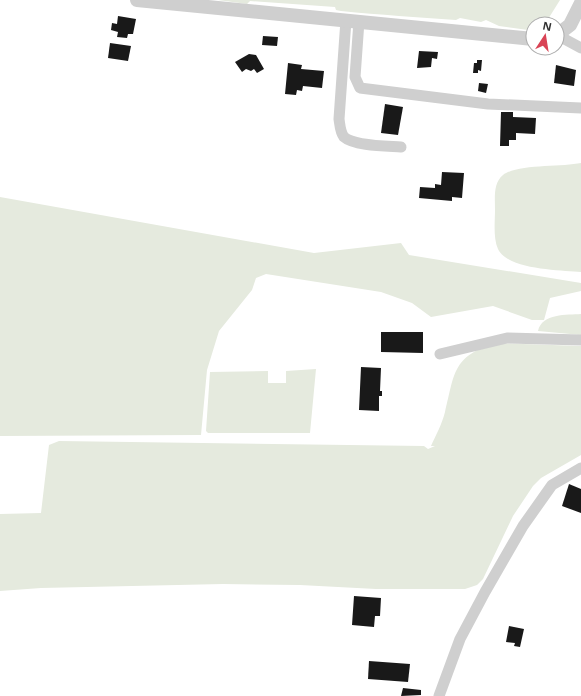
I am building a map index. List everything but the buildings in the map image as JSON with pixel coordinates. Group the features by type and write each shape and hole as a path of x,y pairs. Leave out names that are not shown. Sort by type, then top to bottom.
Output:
{"street":[{"path":"137,0 525,38"},
{"path":"565,29 570,25 581,3"},
{"path":"352,21 355,77 360,88 488,104 581,108"},
{"path":"352,21 339,119 340,130 344,137 352,142 401,147"},
{"path":"565,39 581,48"},
{"path":"440,354 507,338 581,340"},
{"path":"439,696 460,639 484,592 523,526 552,485 581,468"}],"shaded area":[{"path":"218,0 560,0 550,16 525,16 525,30 499,26 486,20 481,22 460,18 456,20 399,16 341,11 336,10 335,7 250,1 247,4"},
{"path":"581,163 581,272 536,268 512,261 504,256 496,245 495,235 495,191 500,178 510,171 518,169"},
{"path":"0,197 314,253 401,243 409,255 581,283 581,291 550,298 544,320 532,320 493,306 431,317 412,303 381,292 266,274 256,278 252,290 219,331 207,370 201,435 0,436"},
{"path":"581,314 581,335 538,331 540,325 550,318 562,315"},
{"path":"495,343 581,346 581,455 541,478 533,486 513,516 483,579 477,585 465,589 376,589 300,585 223,584 41,588 0,591 0,514 41,513 49,445 59,441 424,446 428,449 435,446 431,446 442,421 454,377 458,368 470,354"},
{"path":"316,369 310,433 208,433 206,431 210,372 268,371 268,383 286,383 286,371"}]}
